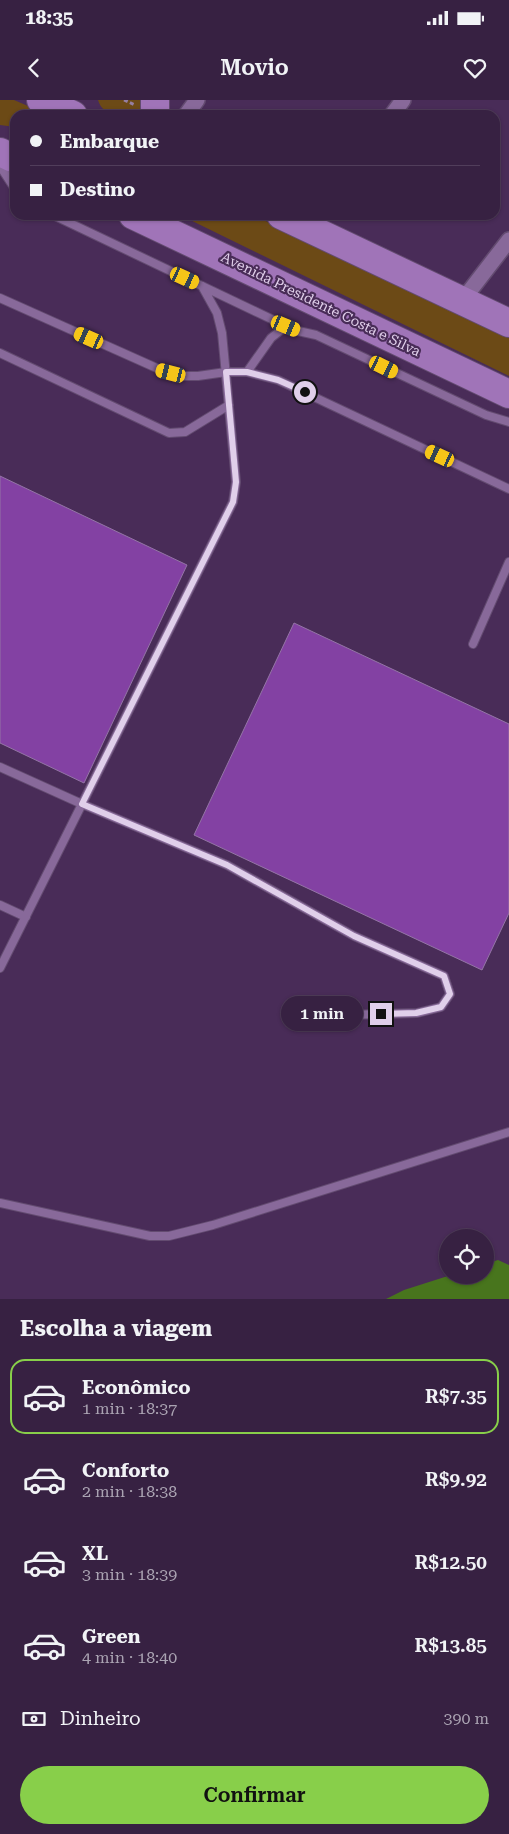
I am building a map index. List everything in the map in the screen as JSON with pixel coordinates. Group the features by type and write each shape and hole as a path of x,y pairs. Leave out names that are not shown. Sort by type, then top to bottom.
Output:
{"highway":[{"path":"41,100 61,110"},
{"name":"Avenida Presidente Costa e Silva","path":"144,220 509,394"},
{"path":"310,221 462,301 509,323"}],"street":[{"path":"462,301 509,240"}],"lane":[{"path":"0,166 10,181"},
{"path":"63,220 286,326 316,335 486,415 509,422"},
{"path":"0,968 233,502 236,482 220,322 202,286"},
{"path":"0,298 161,370 181,376 247,372 278,380 509,489"},
{"path":"247,372 271,338 286,326"},
{"path":"0,352 170,433 185,432 229,405"},
{"path":"473,644 509,562"},
{"path":"0,767 227,865 354,936 444,976 450,994 441,1007 416,1013 346,1015"},
{"path":"0,905 26,917"},
{"path":"0,1203 128,1232 150,1236 169,1236 214,1225 509,1132"}],"shaded area":[{"path":"0,100 14,100 37,110 10,110 10,126 0,125"},
{"path":"98,100 145,100 145,110 104,110"},
{"path":"190,220 263,220 509,338 509,376"},
{"path":"498,1260 509,1265 509,1299 386,1299 404,1290 439,1279 439,1284 494,1284 494,1261"}],"building":[{"path":"0,476 187,565 84,783 0,743"},
{"path":"294,623 509,724 509,913 482,970 194,835"}],"route":[{"path":"305,392 278,380 247,372 226,372 236,482 233,502 82,804 227,865 354,936 444,976 450,994 441,1007 416,1013 381,1014"}]}
